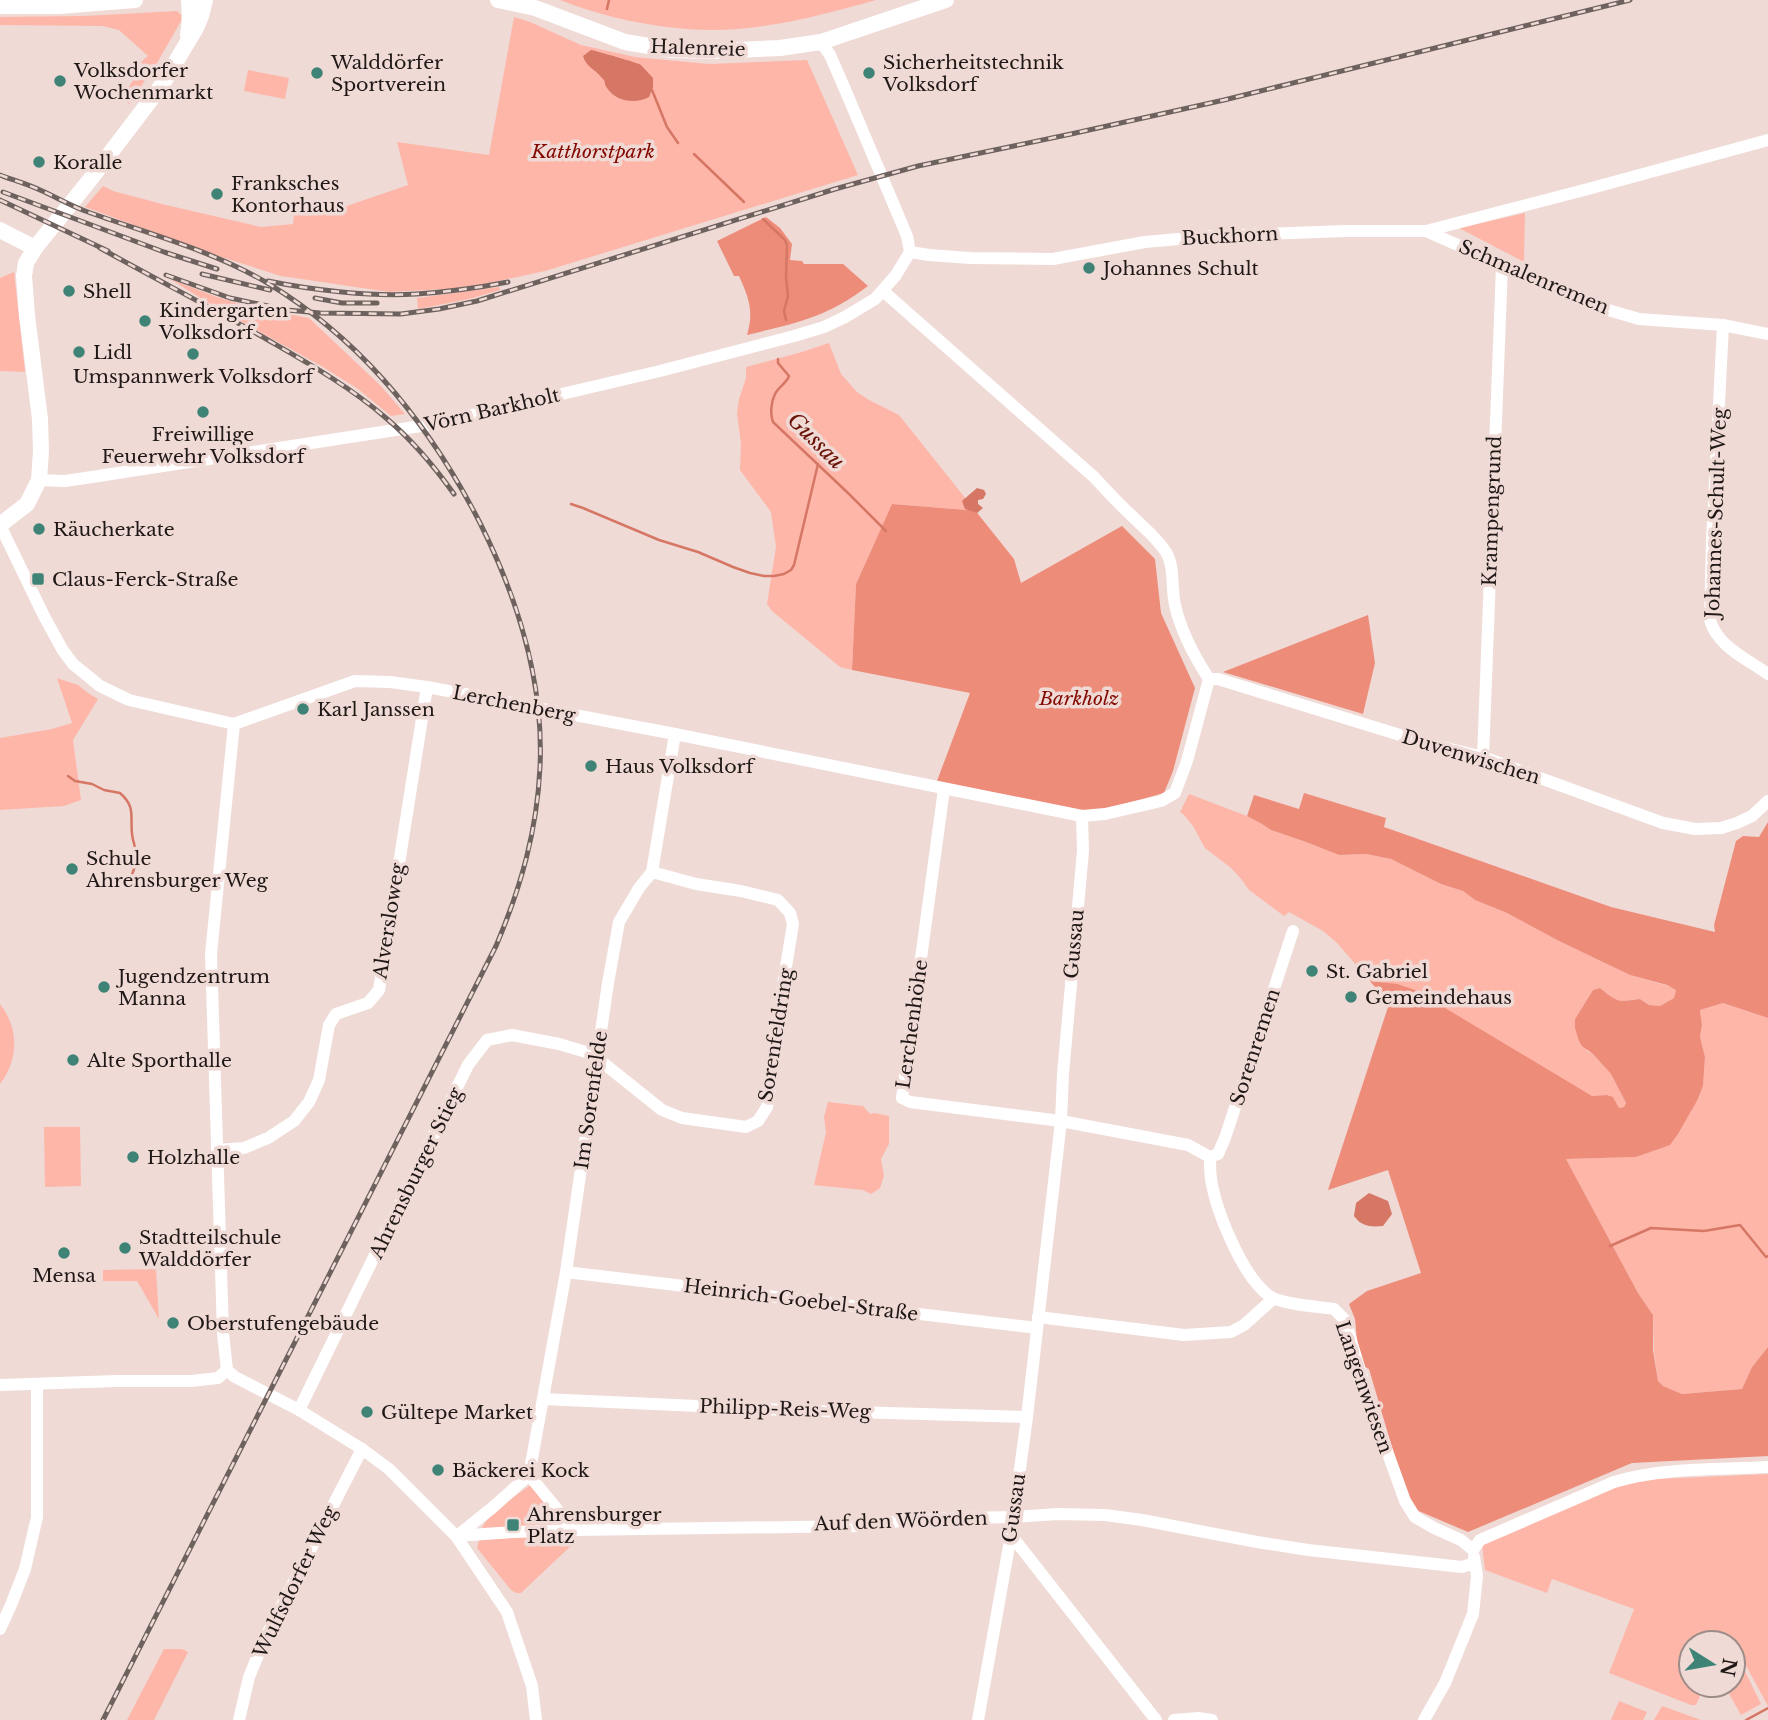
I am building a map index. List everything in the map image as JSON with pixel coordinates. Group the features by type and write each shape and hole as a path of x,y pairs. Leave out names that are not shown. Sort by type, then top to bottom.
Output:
{"street":[{"path":"0,6 60,6 135,0"},
{"path":"187,41 190,24 189,0"},
{"path":"205,0 199,21 158,90 26,263 24,276 40,419 39,480 27,503 0,525 62,649 73,664 100,687 130,700 234,724 211,954 223,1333 227,1370 362,1449 389,1469 456,1536 508,1612 531,1686 536,1720"},
{"name":"Halenreie","path":"498,0 535,4 625,42 672,50 731,51 821,43 941,1"},
{"path":"821,43 830,55 866,139 907,236 910,252"},
{"name":"Buckhorn","path":"910,252 970,258 1053,259 1145,242 1212,236 1426,231 1768,139"},
{"path":"0,230 35,248"},
{"name":"Schmalenremen","path":"1426,231 1598,307 1639,319 1723,325 1768,334"},
{"name":"Vörn Barkholt","path":"39,480 65,481 434,424 660,371 794,336 824,327 875,299 896,275 910,252"},
{"name":"Krampengrund","path":"1483,757 1502,266"},
{"path":"883,291 1094,477 1166,552 1170,563 1174,602 1182,630 1196,660 1209,679 1187,761 1175,793 1161,802 1082,816"},
{"name":"Johannes-Schult-Weg","path":"1723,325 1710,620 1719,639 1768,674"},
{"name":"Duvenwischen","path":"1209,679 1219,679 1426,743 1483,757 1663,824 1721,828 1752,816 1768,802"},
{"name":"Lerchenberg","path":"234,724 355,681 390,682 675,734 1082,816"},
{"name":"Alversloweg","path":"217,1150 244,1147 268,1138 294,1121 309,1102 319,1080 329,1025 336,1014 368,1003 379,990 426,687"},
{"name":"Im Sorenfelde","path":"529,1475 566,1272 619,922 652,872 675,734"},
{"name":"Lerchenhöhe","path":"944,789 902,1098 910,1102 1061,1121"},
{"name":"Gussau","path":"978,1720 1011,1535 1038,1322 1061,1121 1083,851 1082,816"},
{"name":"Sorenfeldring","path":"597,1058 662,1110 674,1116 747,1127 758,1121 766,1107 793,924 790,913 778,900 766,896 696,884 652,872"},
{"name":"Sorenremen","path":"1210,1157 1218,1154 1225,1138 1293,931"},
{"name":"Ahrensburger Stieg","path":"299,1410 468,1065 487,1041 512,1035 559,1044 597,1058"},
{"path":"1061,1121 1188,1145 1210,1157 1212,1180 1236,1249 1249,1274 1273,1299"},
{"name":"Heinrich-Goebel-Straße","path":"566,1272 1184,1335 1231,1332 1244,1325 1273,1299"},
{"name":"Langenwiesen","path":"1273,1299 1334,1309 1345,1320 1371,1407 1405,1501 1415,1517 1461,1540 1473,1550"},
{"path":"0,1385 191,1381 218,1378 227,1370"},
{"path":"0,1629 25,1569 37,1517 37,1384"},
{"name":"Philipp-Reis-Weg","path":"542,1399 1027,1417"},
{"name":"Wulfsdorfer Weg","path":"239,1720 249,1677 267,1636 362,1449"},
{"path":"1424,1720 1444,1683 1473,1614 1477,1576 1473,1550 1480,1540 1614,1482 1632,1477 1662,1472 1768,1467"},
{"path":"456,1536 529,1475 574,1530"},
{"name":"Auf den Wöörden","path":"574,1530 862,1525 914,1519 1105,1515 1308,1550 1462,1567 1475,1563"},
{"path":"456,1536 574,1530"},
{"path":"1011,1535 1156,1720"},
{"path":"1174,1720 1212,1720"}],"green space":[{"path":"560,0 876,0 774,24 712,30 634,22"},
{"path":"177,11 181,15 181,21 129,104 121,98 144,65 141,62 148,56 119,30 103,26 0,25 0,17"},
{"name":"Katthorstpark","path":"514,17 581,45 635,57 709,64 807,60 858,175 545,271 466,288 389,292 281,276 215,255 85,207 103,186 166,205 261,227 293,224 294,213 338,209 408,185 397,142 489,155"},
{"path":"248,70 289,78 285,99 244,91"},
{"path":"1525,213 1524,262 1459,228"},
{"path":"766,217 780,228 792,244 790,260 802,261 804,264 843,264 868,286 824,312 796,323 747,335 750,319 748,298 739,276 734,276 717,241"},
{"path":"14,272 25,372 0,371 0,278"},
{"path":"170,279 246,306 309,318 380,385 405,414 391,416 358,389 323,367"},
{"path":"499,287 500,290 469,299 418,309 417,298"},
{"path":"829,343 841,374 857,392 899,415 974,509 892,504 856,584 852,670 840,667 767,604 776,547 771,512 740,470 741,444 737,413 746,378 746,367"},
{"name":"Barkholz","path":"892,504 974,509 1014,559 1021,583 1122,526 1155,559 1161,613 1195,688 1173,771 1164,793 1089,812 937,781 970,693 852,670 856,584"},
{"path":"1368,615 1375,663 1363,714 1223,672"},
{"path":"57,678 78,685 98,699 73,740 81,800 64,806 0,810 0,738 72,723"},
{"path":"1304,793 1386,818 1384,827 1611,907 1715,932 1714,925 1736,841 1743,836 1759,837 1768,822 1768,1018 1723,1003 1700,1010 1700,1037 1705,1057 1703,1086 1670,1145 1636,1157 1566,1159 1638,1293 1653,1315 1653,1350 1658,1381 1663,1386 1682,1394 1742,1389 1752,1367 1768,1347 1768,1456 1632,1463 1468,1532 1414,1509 1396,1461 1369,1369 1365,1367 1357,1341 1355,1319 1349,1304 1367,1291 1421,1273 1388,1170 1328,1190 1389,1004 1370,981 1397,984 1415,990 1592,1096 1613,1097 1619,1108 1626,1103 1611,1074 1582,1046 1575,1028 1575,1019 1593,990 1600,988 1618,1000 1640,999 1649,1005 1660,1006 1674,998 1676,990 1630,975 1507,913 1475,900 1463,891 1441,884 1391,859 1366,854 1339,855 1271,830 1247,816 1254,795 1299,809"},
{"path":"1189,794 1247,816 1271,830 1339,855 1366,854 1391,859 1441,884 1463,891 1475,900 1507,913 1630,975 1672,987 1676,990 1674,998 1660,1006 1649,1005 1640,999 1618,1000 1600,988 1593,990 1575,1019 1587,1051 1611,1074 1626,1103 1624,1107 1619,1108 1613,1097 1592,1096 1383,982 1370,981 1323,931 1289,912 1284,916 1249,890 1231,868 1205,848 1193,826 1180,812"},
{"path":"1723,1003 1768,1018 1768,1347 1752,1367 1742,1389 1682,1394 1658,1381 1653,1315 1638,1293 1566,1159 1636,1157 1670,1144 1697,1101 1703,1086 1705,1057 1700,1037 1700,1010"},
{"path":"0,1004 11,1023 14,1044 11,1064 0,1084"},
{"path":"828,1102 863,1106 870,1114 889,1116 889,1144 881,1159 884,1176 880,1188 871,1194 863,1190 814,1185 826,1132 824,1117"},
{"path":"44,1127 80,1127 81,1186 45,1187"},
{"path":"156,1269 159,1319 137,1281 103,1281 103,1270"},
{"path":"1768,1474 1768,1706 1747,1668 1747,1629 1677,1629 1677,1699 1699,1699 1696,1705 1691,1705 1609,1673 1634,1609 1552,1579 1547,1593 1485,1570 1482,1544 1572,1503 1636,1480"},
{"path":"533,1483 574,1525 482,1528 498,1509"},
{"path":"575,1535 575,1542 521,1593 511,1590 477,1548 480,1537"},
{"path":"164,1649 182,1649 188,1652 154,1720 127,1720"},
{"path":"1747,1675 1761,1704 1741,1715 1732,1699 1747,1699"},
{"path":"1619,1701 1647,1712 1643,1720 1611,1720"},
{"path":"1662,1706 1701,1720 1654,1720"}],"shaded area":[{"path":"591,50 641,65 653,78 649,97 638,101 626,100 611,93 599,75 584,60 583,56"},
{"path":"977,488 984,490 986,494 983,499 978,500 978,504 983,508 977,513 965,509 962,501"},
{"path":"1369,1193 1388,1201 1392,1214 1383,1226 1367,1226 1354,1216 1356,1203"}],"waterway":[{"name":"Gussau","path":"607,9 609,0"},
{"name":"Gussau","path":"652,90 667,127 678,143"},
{"name":"Gussau","path":"694,154 744,202"},
{"name":"Gussau","path":"763,219 787,245 788,296 784,311 786,320"},
{"name":"Gussau","path":"778,359 778,363 789,376 774,397 771,412 773,422 886,531"},
{"path":"571,504 733,567 750,573 774,576 784,574 794,565 818,464"},
{"path":"68,776 75,781 120,793 128,803 136,851 129,882"},
{"path":"1610,1246 1651,1228 1704,1231 1740,1225 1766,1257 1768,1256"},
{"path":"1746,1720 1768,1708"}],"railway":[{"path":"166,275 230,298 287,310 401,314 439,309 477,301 835,189 918,166 1224,100 1630,0"},
{"path":"0,175 82,210 181,244 248,272 303,307 364,359 391,389 440,453 480,523 517,611 538,703 540,767 535,814 520,880 496,946 103,1720"},
{"path":"3,192 217,269"},
{"path":"0,200 108,251"},
{"path":"100,248 261,336 356,395 405,435 431,463 454,494"},
{"path":"202,274 270,290"},
{"path":"268,281 342,292 399,295 451,291 508,282"},
{"path":"315,298 342,303 377,303"}],"place":[{"name":"Walddörfer Sportverein","path":"317,73"},
{"name":"Sicherheitstechnik Volksdorf","path":"869,73"},
{"name":"Volksdorfer Wochenmarkt","path":"60,81"},
{"name":"Koralle","path":"39,162"},
{"name":"Franksches Kontorhaus","path":"217,194"},
{"name":"Johannes Schult","path":"1089,268"},
{"name":"Shell","path":"69,291"},
{"name":"Kindergarten Volksdorf","path":"145,321"},
{"name":"Lidl","path":"79,352"},
{"name":"Umspannwerk Volksdorf","path":"193,354"},
{"name":"Freiwillige Feuerwehr Volksdorf","path":"203,412"},
{"name":"Räucherkate","path":"39,529"},
{"name":"Claus-Ferck-Straße","path":"38,579"},
{"name":"Karl Janssen","path":"303,709"},
{"name":"Haus Volksdorf","path":"591,766"},
{"name":"Schule Ahrensburger Weg","path":"72,869"},
{"name":"St. Gabriel","path":"1312,971"},
{"name":"Jugendzentrum Manna","path":"104,987"},
{"name":"Gemeindehaus","path":"1351,997"},
{"name":"Alte Sporthalle","path":"73,1060"},
{"name":"Holzhalle","path":"133,1157"},
{"name":"Stadtteilschule Walddörfer","path":"125,1248"},
{"name":"Mensa","path":"64,1253"},
{"name":"Oberstufengebäude","path":"173,1323"},
{"name":"Gültepe Market","path":"367,1412"},
{"name":"Bäckerei Kock","path":"438,1470"},
{"name":"Ahrensburger Platz","path":"513,1525"}]}
